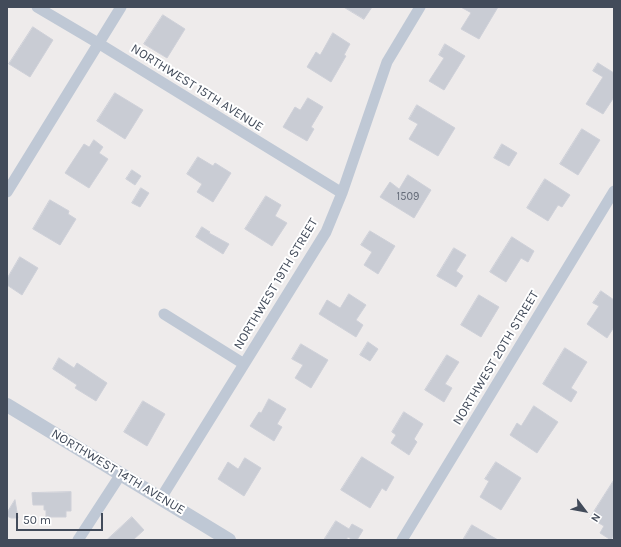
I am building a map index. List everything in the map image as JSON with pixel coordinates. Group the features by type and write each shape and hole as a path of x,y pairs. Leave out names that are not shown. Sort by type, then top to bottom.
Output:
{"street":[{"name":"NORTHWEST 15TH AVENUE","path":"37,7 342,193"},
{"path":"7,192 121,7"},
{"name":"NORTHWEST 19TH STREET","path":"161,498 326,232 342,193 387,62 420,7"},
{"name":"NORTHWEST 20TH STREET","path":"402,540 614,191"},
{"path":"164,314 244,364"},
{"name":"NORTHWEST 14TH AVENUE","path":"7,405 229,540"},
{"path":"78,540 120,474"}],"building":[{"path":"344,7 372,7 364,19"},
{"path":"461,7 498,7 479,39 461,29 471,13"},
{"path":"163,15 185,29 167,58 144,44"},
{"path":"33,27 53,40 30,77 9,64"},
{"path":"333,33 350,44 344,55 346,56 331,82 307,67 316,52 320,55"},
{"path":"445,44 465,56 444,90 429,81 444,58 439,55"},
{"path":"598,63 614,73 614,97 603,114 586,104 603,77 593,71"},
{"path":"115,93 143,110 125,139 97,121"},
{"path":"308,98 323,107 311,127 314,129 307,141 283,127 295,107 300,110"},
{"path":"417,105 455,128 438,156 409,139 418,124 409,119"},
{"path":"582,129 600,140 578,175 560,164"},
{"path":"94,140 103,147 99,153 108,159 89,188 65,173 84,144 89,147"},
{"path":"502,144 517,153 509,166 494,158"},
{"path":"198,157 213,166 215,163 231,173 213,202 197,192 202,184 187,174"},
{"path":"132,170 141,176 135,185 126,179"},
{"path":"408,175 431,190 414,218 380,197 390,182 399,189"},
{"path":"545,179 570,195 562,207 558,205 548,221 527,208"},
{"path":"141,188 149,193 140,207 132,203"},
{"path":"266,196 281,205 275,216 287,223 272,246 245,229"},
{"path":"50,200 69,211 68,214 76,219 60,245 33,229"},
{"path":"202,227 210,232 209,233 229,244 223,254 196,237"},
{"path":"370,231 395,246 378,274 364,265 372,252 361,245"},
{"path":"512,237 534,251 528,262 521,258 506,282 490,272"},
{"path":"454,248 466,255 456,271 463,276 456,287 437,276"},
{"path":"20,257 38,268 22,295 7,285 7,279"},
{"path":"601,291 614,300 614,327 607,338 587,324 599,306 593,303"},
{"path":"349,294 366,305 356,320 363,325 356,337 319,314 327,300 340,308"},
{"path":"479,295 499,307 481,337 461,325"},
{"path":"368,342 378,349 370,361 360,355"},
{"path":"301,344 328,360 311,388 295,378 303,365 292,359"},
{"path":"565,348 587,362 571,388 577,392 571,402 543,384"},
{"path":"447,355 459,362 445,384 452,388 444,402 425,390"},
{"path":"59,358 74,368 77,363 107,383 96,401 75,388 77,385 53,369"},
{"path":"269,399 286,409 277,424 282,427 274,441 250,426 259,412 261,413"},
{"path":"143,401 165,414 147,446 124,432"},
{"path":"534,406 558,422 537,453 510,435 517,423 521,426"},
{"path":"404,412 423,424 414,439 417,442 409,455 391,443 396,435 392,432"},
{"path":"362,457 394,477 386,491 382,488 370,508 341,490"},
{"path":"245,458 261,468 244,496 218,479 228,462 238,469"},
{"path":"496,462 521,478 501,510 480,497 489,481 485,479"},
{"path":"614,480 614,534 611,540 600,533 604,526 590,518"},
{"path":"71,492 71,511 66,511 66,517 46,517 44,505 33,505 32,493"},
{"path":"15,500 18,518 11,518 7,516 7,513"},
{"path":"132,517 144,530 133,540 107,540"},
{"path":"336,521 349,529 352,524 363,530 357,540 353,540 348,537 346,540 324,540"},
{"path":"472,525 498,540 463,540"}]}
